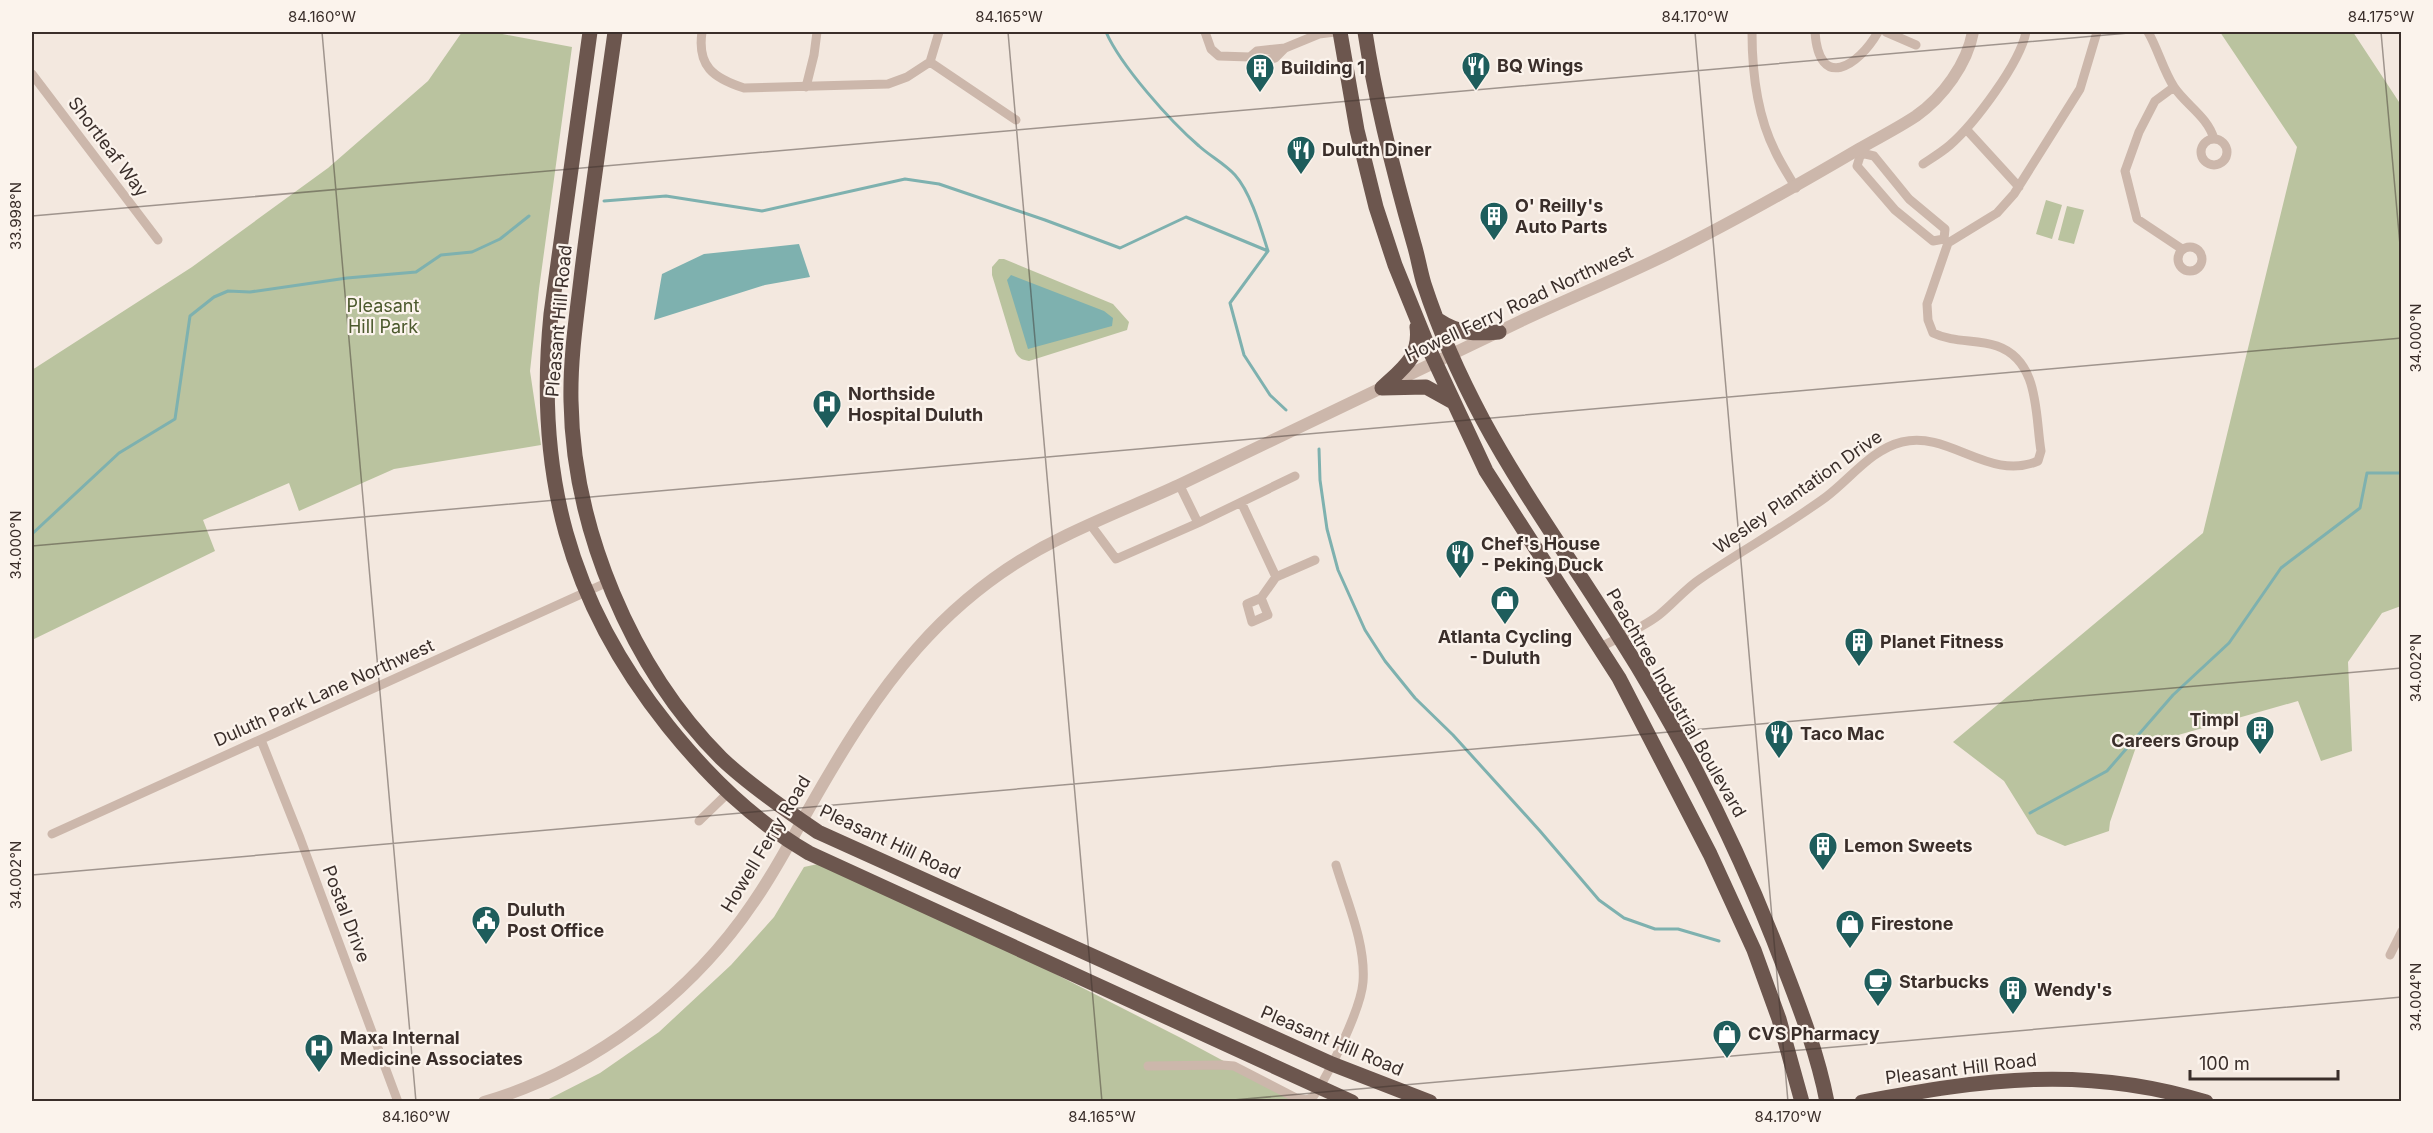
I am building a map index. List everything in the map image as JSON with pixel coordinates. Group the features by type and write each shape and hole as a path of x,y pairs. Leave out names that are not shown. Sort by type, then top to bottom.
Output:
{"highway":[{"name":"Pleasant Hill Road","path":"590,32 551,314 546,380 550,459 569,541 586,592 612,644 641,691 685,748 728,793 790,842 853,874 1352,1101"},
{"name":"Pleasant Hill Road","path":"615,32 585,247 571,380 572,421 579,476 594,539 609,582 643,654 659,682 681,712 721,758 818,832 1332,1064 1430,1101"},
{"name":"Peachtree Industrial Boulevard","path":"1340,32 1357,130 1376,207 1416,319 1486,471 1619,678 1710,854 1754,950 1779,1019 1802,1101"},
{"name":"Peachtree Industrial Boulevard","path":"1365,32 1379,110 1396,182 1424,284 1453,356 1481,418 1510,468 1619,637 1690,763 1750,880 1802,1014 1827,1101"},
{"path":"1382,388 1410,363 1419,339 1416,319"},
{"path":"1438,320 1450,328 1465,333 1499,332"},
{"path":"1382,388 1426,387 1453,402"},
{"name":"Pleasant Hill Road","path":"1862,1101 1970,1083 2054,1077 2120,1082 2162,1089 2206,1101"}],"street":[{"path":"702,32 700,46 707,65 721,81 744,88 888,84 906,77 930,62 939,32"},
{"path":"806,87 817,32"},
{"path":"1204,32 1214,53 1225,57 1250,57 1260,62 1275,58 1285,48 1319,34 1335,32"},
{"path":"1752,32 1753,67 1764,122 1774,150 1796,188"},
{"path":"1815,32 1819,57 1826,66 1842,67 1856,61 1869,47 1878,32"},
{"path":"1886,32 1916,45"},
{"name":"Howell Ferry Road Northwest","path":"1033,552 1671,253 1796,188 1919,114 1954,79 1972,40 1973,32"},
{"path":"1923,164 1950,145 1977,116 2010,69 2026,32"},
{"path":"1946,241 1945,229 1909,199 1874,156 1860,151 1857,166 1883,198 1933,241 1946,241 1996,213 2019,187 2080,89 2097,32"},
{"path":"2148,32 2174,87 2194,109 2214,139"},
{"path":"930,62 1016,120"},
{"name":"Shortleaf Way","path":"32,74 158,240"},
{"path":"2174,87 2155,102 2139,132 2125,171 2137,219 2182,249"},
{"path":"1966,129 2019,187"},
{"path":"1883,198 1897,185"},
{"name":"Wesley Plantation Drive","path":"1619,637 1658,616 1697,581 1825,497 1884,449 1904,441 1928,441 1949,446 1993,464 2026,466 2038,461 2041,451 2034,387 2025,368 2012,355 1998,346 1957,341 1933,333 1928,320 1927,304 1946,241"},
{"path":"1090,524 1116,559 1198,523 1295,476"},
{"path":"1179,484 1198,523"},
{"path":"1241,502 1276,577"},
{"name":"Howell Ferry Road","path":"484,1101 548,1079 591,1057 683,987 744,916 878,696 916,648 955,608 993,577 1033,552"},
{"path":"1261,598 1276,577 1315,560"},
{"name":"Duluth Park Lane Northwest","path":"52,834 609,582"},
{"path":"1599,648 1619,637"},
{"name":"Postal Drive","path":"261,740 398,1101"},
{"path":"699,821 728,793"},
{"path":"1148,1066 1234,1066 1296,1098 1307,1100 1313,1097 1341,1044 1363,984 1360,950 1336,865"},
{"path":"2390,955 2402,931"}],"green space":[{"name":"Pleasant Hill Park","path":"462,32 492,32 572,47 530,371 541,445 394,469 299,511 289,483 203,520 215,551 32,640 32,370 192,267 328,168 428,81"},
{"path":"2220,32 2353,32 2401,105 2401,606 2382,613 2348,662 2352,751 2321,761 2298,701 2136,747 2110,822 2109,831 2065,846 2037,834 2004,781 1953,742 2203,533 2297,147"},
{"path":"2046,200 2062,205 2052,239 2036,234"},
{"path":"2067,206 2084,210 2074,244 2058,240"},
{"path":"999,259 1004,259 1113,304 1129,322 1127,330 1029,361 1022,359 1015,351 992,275 992,267"},
{"path":"818,864 1006,949 1179,1037 1298,1101 543,1102 600,1073 659,1032 731,965 774,917 804,867"}],"water":[{"path":"799,244 810,277 765,285 654,320 662,274 704,254"},
{"path":"1011,275 1104,311 1113,318 1112,326 1028,349 1007,280"}],"waterway":[{"path":"1106,32 1123,61 1161,108 1187,135 1231,171 1241,183 1255,212 1268,251"},
{"path":"604,201 666,196 762,211 905,179 939,184 1120,248 1186,217 1268,251"},
{"path":"32,534 119,453 175,419 190,316 214,297 228,291 250,292 347,278 416,272 441,255 472,252 500,239 529,216"},
{"path":"1268,251 1230,303 1244,355 1270,395 1286,410"},
{"path":"1319,449 1320,480 1327,529 1338,570 1365,630 1385,661 1415,698 1453,735 1599,900 1624,918 1655,929 1678,929 1719,941"},
{"path":"2030,813 2107,771 2173,695 2229,643 2281,568 2360,508 2367,473 2402,473"}],"place":[{"name":"BQ Wings","path":"1476,92"},
{"name":"Building 1","path":"1260,94"},
{"name":"Duluth Diner","path":"1301,176"},
{"name":"O' Reilly's Auto Parts","path":"1494,242"},
{"name":"Northside Hospital Duluth","path":"827,430"},
{"name":"Chef's House - Peking Duck","path":"1460,580"},
{"name":"Atlanta Cycling - Duluth","path":"1505,626"},
{"name":"Planet Fitness","path":"1859,668"},
{"name":"Timpl Careers Group","path":"2260,756"},
{"name":"Taco Mac","path":"1779,760"},
{"name":"Lemon Sweets","path":"1823,872"},
{"name":"Duluth Post Office","path":"486,946"},
{"name":"Firestone","path":"1850,950"},
{"name":"Starbucks","path":"1878,1008"},
{"name":"Wendy's","path":"2013,1016"},
{"name":"CVS Pharmacy","path":"1727,1060"},
{"name":"Maxa Internal Medicine Associates","path":"319,1074"}]}
